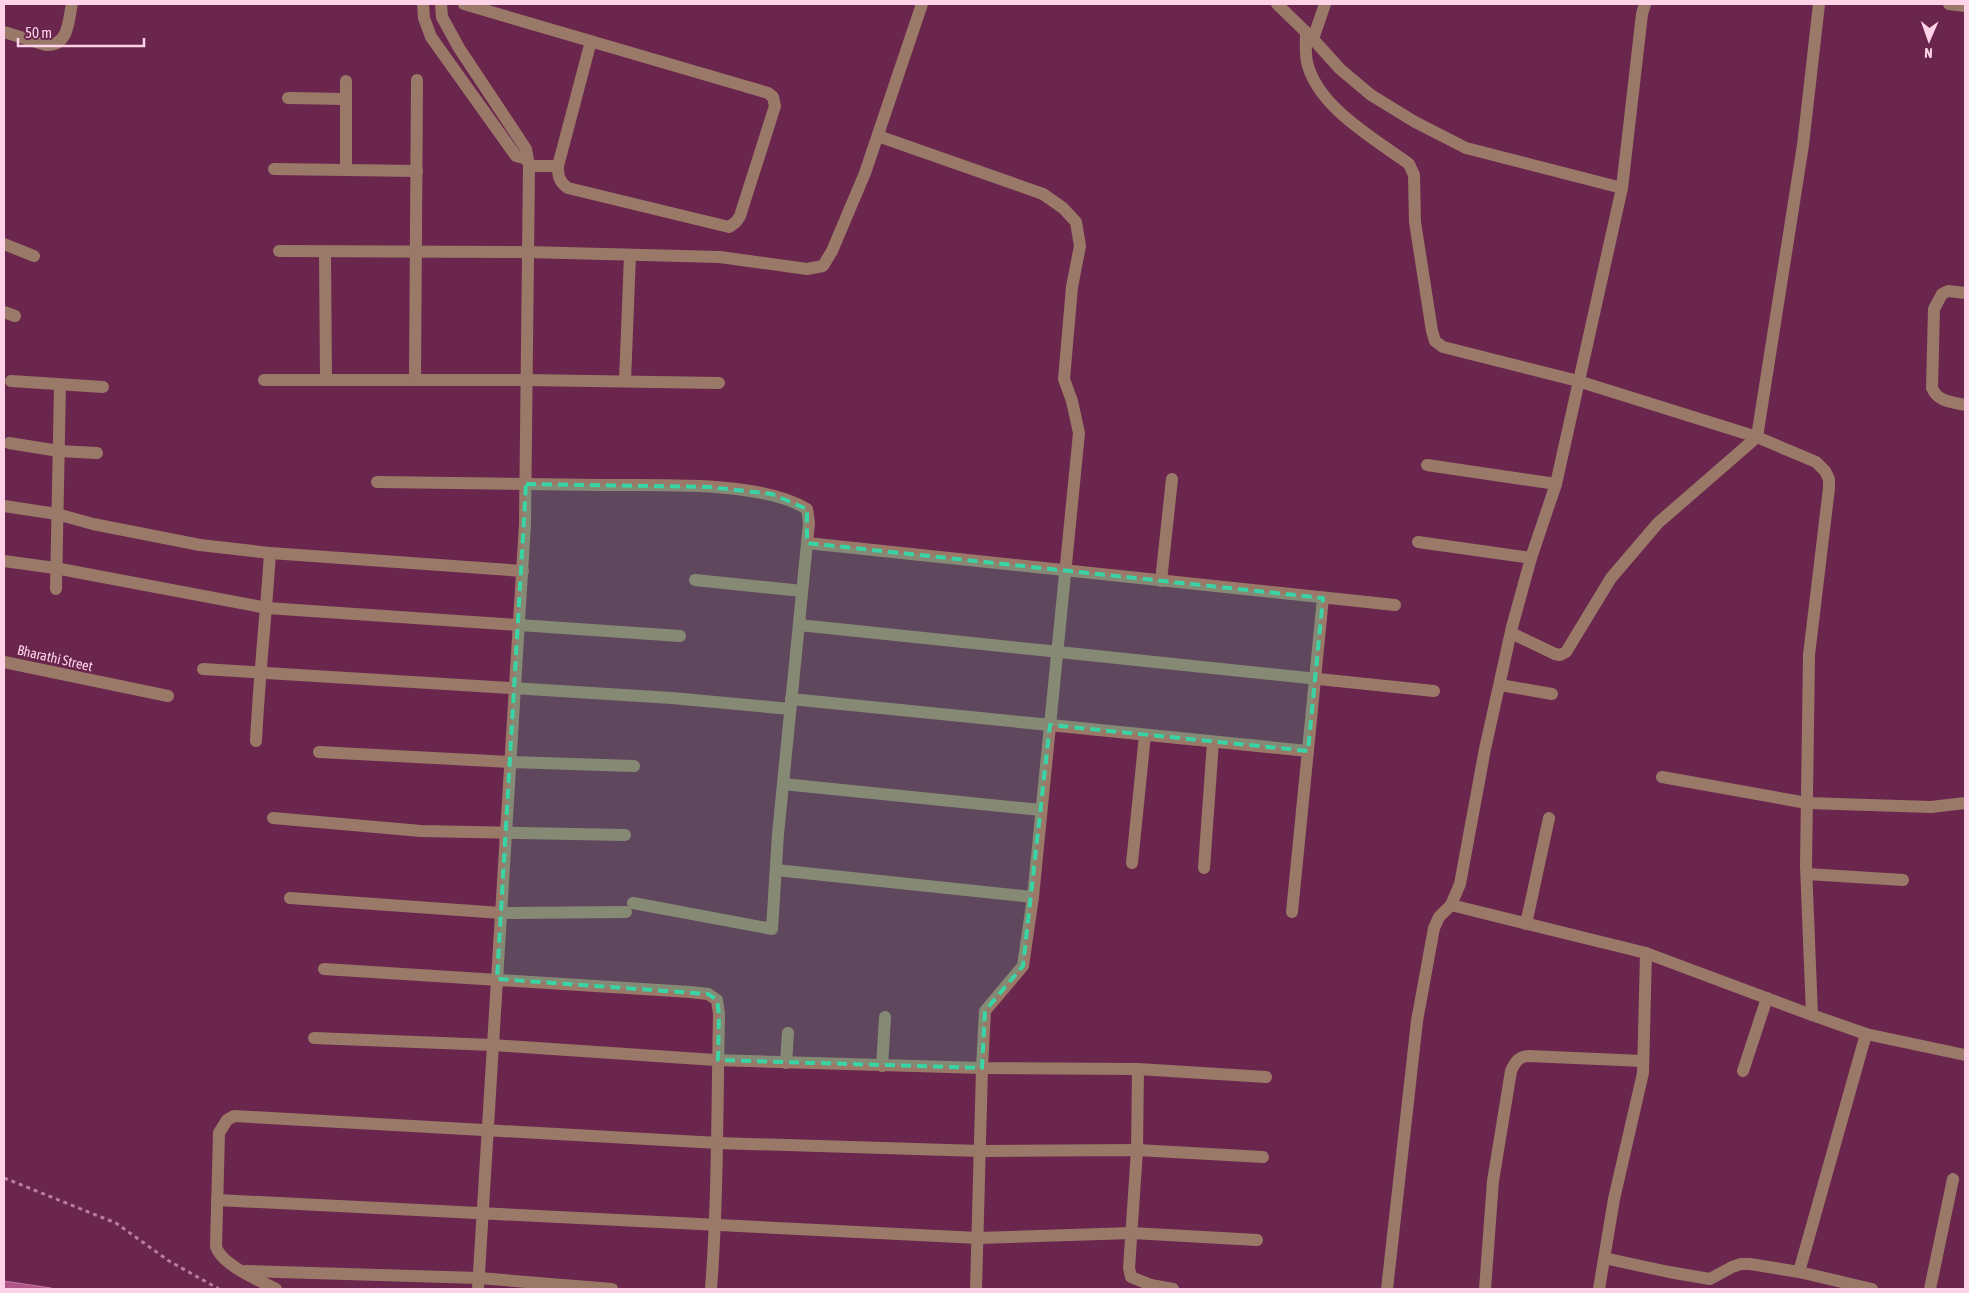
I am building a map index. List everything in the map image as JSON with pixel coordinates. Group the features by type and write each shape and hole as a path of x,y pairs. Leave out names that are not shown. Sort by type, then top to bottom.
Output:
{"street":[{"path":"4,32 53,46 60,43 64,38 72,4"},
{"path":"423,4 424,18 431,37 516,156 528,163 558,166"},
{"path":"441,4 442,17 459,48 526,149 528,163 526,484 523,571 478,1284"},
{"path":"464,4 591,41 768,93 773,97 775,106 740,216 736,222 729,227 568,188 562,184 558,175 558,166 591,41"},
{"path":"279,251 528,252 720,257 806,269 823,266 832,251 865,173 922,4"},
{"path":"1277,4 1310,35 1340,69 1371,95 1415,122 1466,148 1622,188"},
{"path":"1325,4 1310,35 1307,61 1316,85 1340,112 1412,168 1414,175 1415,222 1432,331 1436,341 1444,347 1578,382 1757,436 1816,462 1829,479 1808,655 1807,874 1812,1015"},
{"path":"1387,1289 1417,1021 1434,928 1439,917 1451,905 1460,884 1478,786 1511,634 1531,558 1556,484 1622,188 1642,14 1645,4"},
{"path":"1511,634 1555,654 1560,655 1566,652 1611,578 1658,524 1757,436 1802,145 1819,4"},
{"path":"1949,4 1965,6"},
{"path":"346,80 346,170"},
{"path":"415,380 417,80"},
{"path":"288,98 346,99"},
{"path":"878,136 1043,194 1063,208 1076,222 1080,246 1072,287 1064,379 1072,401 1078,434 1033,897 1023,966 985,1011 976,1289"},
{"path":"274,169 417,171"},
{"path":"4,244 34,256"},
{"path":"325,252 326,380"},
{"path":"626,381 630,255"},
{"path":"1965,293 1948,292 1942,294 1934,309 1932,388 1938,397 1945,401 1965,405"},
{"path":"264,380 527,380 719,383"},
{"path":"11,381 103,387"},
{"path":"56,588 60,385"},
{"path":"9,443 59,451 97,453"},
{"path":"1427,465 1556,484"},
{"path":"1161,581 1172,479"},
{"path":"290,898 501,913 629,908 772,929 783,784 809,523 807,509 772,494 710,487 377,482"},
{"path":"4,506 58,514 93,524 200,545 270,553 523,571"},
{"path":"807,542 1395,606"},
{"path":"1418,542 1531,558"},
{"path":"256,740 270,553"},
{"path":"4,561 55,568 267,608 680,636"},
{"path":"695,580 802,591"},
{"path":"1292,912 1323,598"},
{"path":"799,625 1434,691"},
{"name":"Bharathi Street","path":"4,662 99,684 168,696"},
{"path":"203,669 791,704 1050,725 1308,751"},
{"path":"1500,685 1552,694"},
{"path":"1132,863 1145,735"},
{"path":"1204,868 1213,742"},
{"path":"319,752 634,766"},
{"path":"1662,776 1807,803 1931,807 1965,803"},
{"path":"783,784 1041,810"},
{"path":"273,818 421,831 625,835"},
{"path":"1526,924 1549,818"},
{"path":"776,870 1033,897"},
{"path":"1807,874 1903,880"},
{"path":"1451,905 1646,952 1866,1034 1965,1054"},
{"path":"1599,1289 1614,1199 1642,1073 1646,952"},
{"path":"324,969 708,994 717,1000 719,1014 718,1143 716,1225 711,1289"},
{"path":"1743,1070 1767,998"},
{"path":"882,1066 884,1017"},
{"path":"786,1063 788,1033"},
{"path":"1799,1272 1866,1034"},
{"path":"314,1038 493,1045 786,1063 982,1068 1138,1069 1266,1077"},
{"path":"1485,1289 1493,1181 1511,1071 1516,1062 1522,1056 1643,1061"},
{"path":"1138,1069 1137,1150 1129,1268 1131,1277 1151,1285 1173,1289"},
{"path":"276,1289 243,1271 218,1253 216,1246 219,1133 226,1120 234,1116 718,1143 980,1151 1137,1150 1264,1157"},
{"path":"1930,1289 1954,1179"},
{"path":"217,1200 978,1238 1132,1233 1257,1240"},
{"path":"1604,1258 1710,1279 1741,1264 1799,1272 1872,1289"},
{"path":"243,1271 478,1284 612,1289"},
{"path":"1689,1289 1694,1277"}],"path":[{"path":"4,1178 116,1223 169,1261 219,1289"}],"highlighted area":[{"path":"526,484 710,487 772,494 807,509 807,543 1323,598 1308,751 1050,725 1023,966 985,1011 982,1068 718,1060 719,1014 717,1000 708,994 497,979"}],"shaded area":[{"path":"4,1281 51,1288 53,1289 4,1289"}]}
